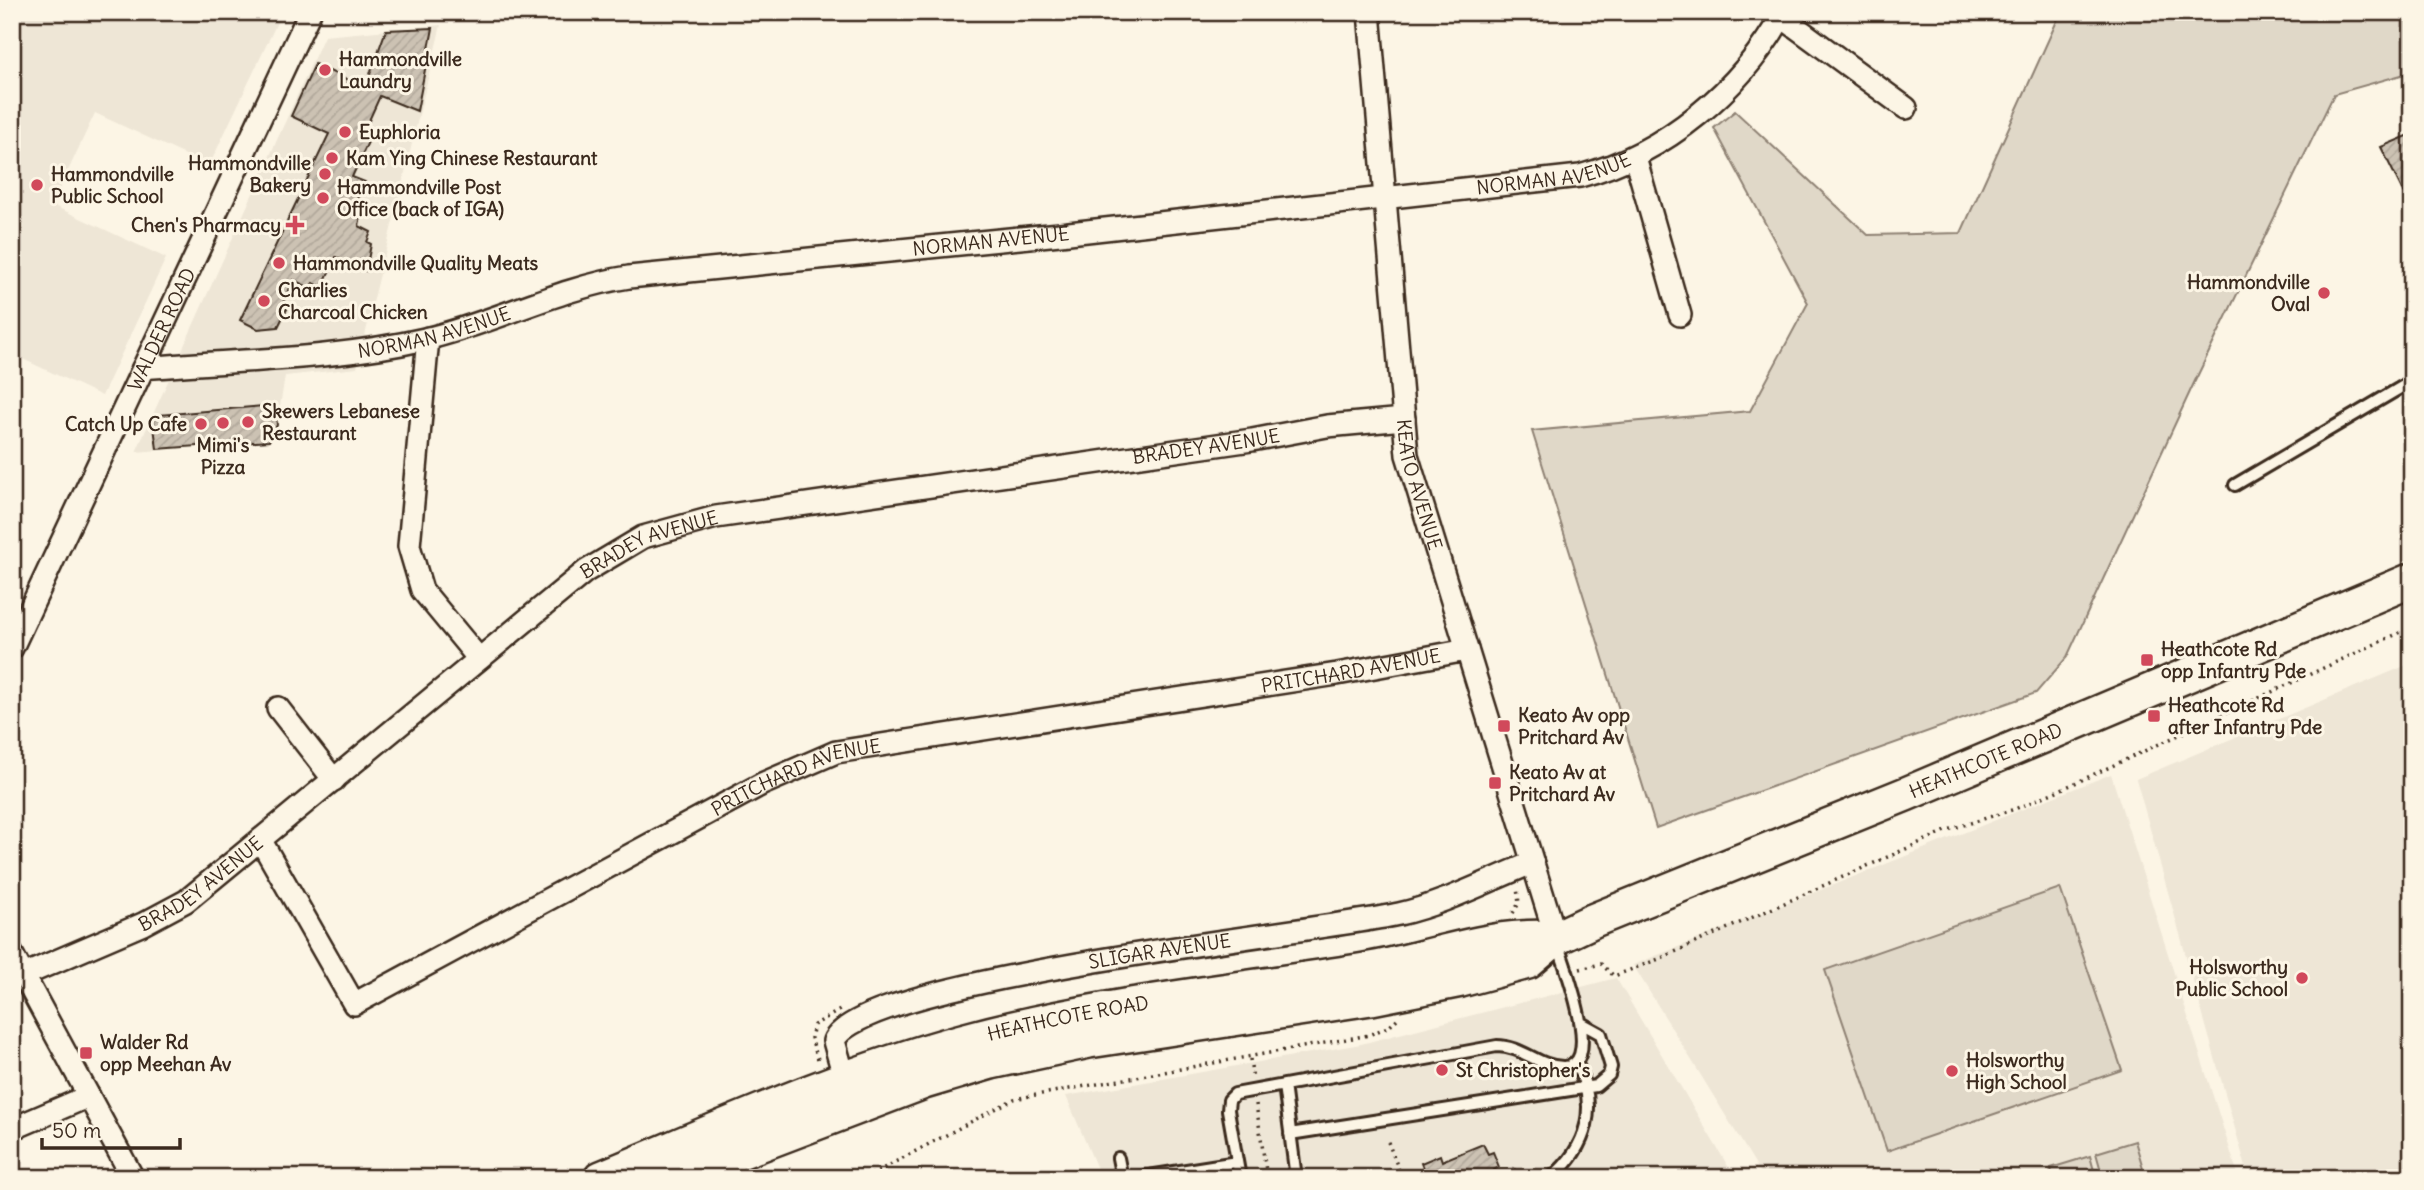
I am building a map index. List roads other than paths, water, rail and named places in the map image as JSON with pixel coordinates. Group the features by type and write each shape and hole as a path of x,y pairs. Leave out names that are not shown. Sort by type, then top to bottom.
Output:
{"main road":[{"name":"HEATHCOTE ROAD","path":"672,1178 914,1085 991,1062 1109,1037 1371,998 1461,980 1528,962 1556,938 2412,580"},
{"name":"HEATHCOTE ROAD","path":"601,1178 845,1080 962,1041 1045,1021 1392,966 1522,935 1556,938"}],"street":[{"name":"WALDER ROAD","path":"12,648 310,12"},
{"name":"KEATO AVENUE","path":"1369,12 1404,419 1411,470 1556,938"},
{"name":"NORMAN AVENUE","path":"144,368 383,348 428,338 579,288 629,277 1554,181 1609,168 1635,157 1685,125 1728,88 1783,14"},
{"path":"1783,14 1906,108"},
{"path":"1635,157 1680,315"},
{"path":"428,338 409,530 410,553 422,590 479,659"},
{"name":"BRADEY AVENUE","path":"24,975 166,913 204,888 606,557 643,537 681,524 1252,440 1327,426 1404,419"},
{"name":"PRITCHARD AVENUE","path":"261,841 354,1004 762,785 836,752 1391,665 1466,650"},
{"path":"278,708 334,779"},
{"name":"SLIGAR AVENUE","path":"845,1080 834,1041 839,1032 859,1021 906,1003 1037,970 1399,914 1532,863"},
{"path":"12,954 132,1178"},
{"path":"12,1129 89,1096"}],"lane":[{"path":"2235,485 2412,381"},
{"path":"1240,1178 1228,1105 1235,1094 1497,1046 1520,1050 1558,1067 1570,1066 1576,1062 1582,1049 1581,1023 1556,938"},
{"path":"1290,1134 1604,1082 1611,1067 1601,1034 1581,1023"},
{"path":"1551,1178 1573,1156 1584,1137 1589,1116 1586,1087 1576,1062"},
{"path":"1284,1085 1296,1178"},
{"path":"1118,1158 1122,1178"},
{"path":"1136,1178 1237,1162"}],"place":[{"name":"Hammondville Laundry","path":"325,70"},
{"name":"Euphloria","path":"345,132"},
{"name":"Kam Ying Chinese Restaurant","path":"332,158"},
{"name":"Hammondville Bakery","path":"325,174"},
{"name":"Hammondville Public School","path":"37,185"},
{"name":"Hammondville Post Office (back of IGA)","path":"323,198"},
{"name":"Chen's Pharmacy","path":"295,225"},
{"name":"Hammondville Quality Meats","path":"279,263"},
{"name":"Hammondville Oval","path":"2324,293"},
{"name":"Charlies Charcoal Chicken","path":"264,301"},
{"name":"Skewers Lebanese Restaurant","path":"248,422"},
{"name":"Mimi's Pizza","path":"223,423"},
{"name":"Catch Up Cafe","path":"201,424"},
{"name":"Heathcote Rd opp Infantry Pde","path":"2147,660"},
{"name":"Heathcote Rd after Infantry Pde","path":"2154,716"},
{"name":"Keato Av opp Pritchard Av","path":"1504,726"},
{"name":"Keato Av at Pritchard Av","path":"1495,783"},
{"name":"Holsworthy Public School","path":"2302,978"},
{"name":"Walder Rd opp Meehan Av","path":"86,1053"},
{"name":"St Christopher's","path":"1442,1070"},
{"name":"Holsworthy High School","path":"1952,1071"}]}
